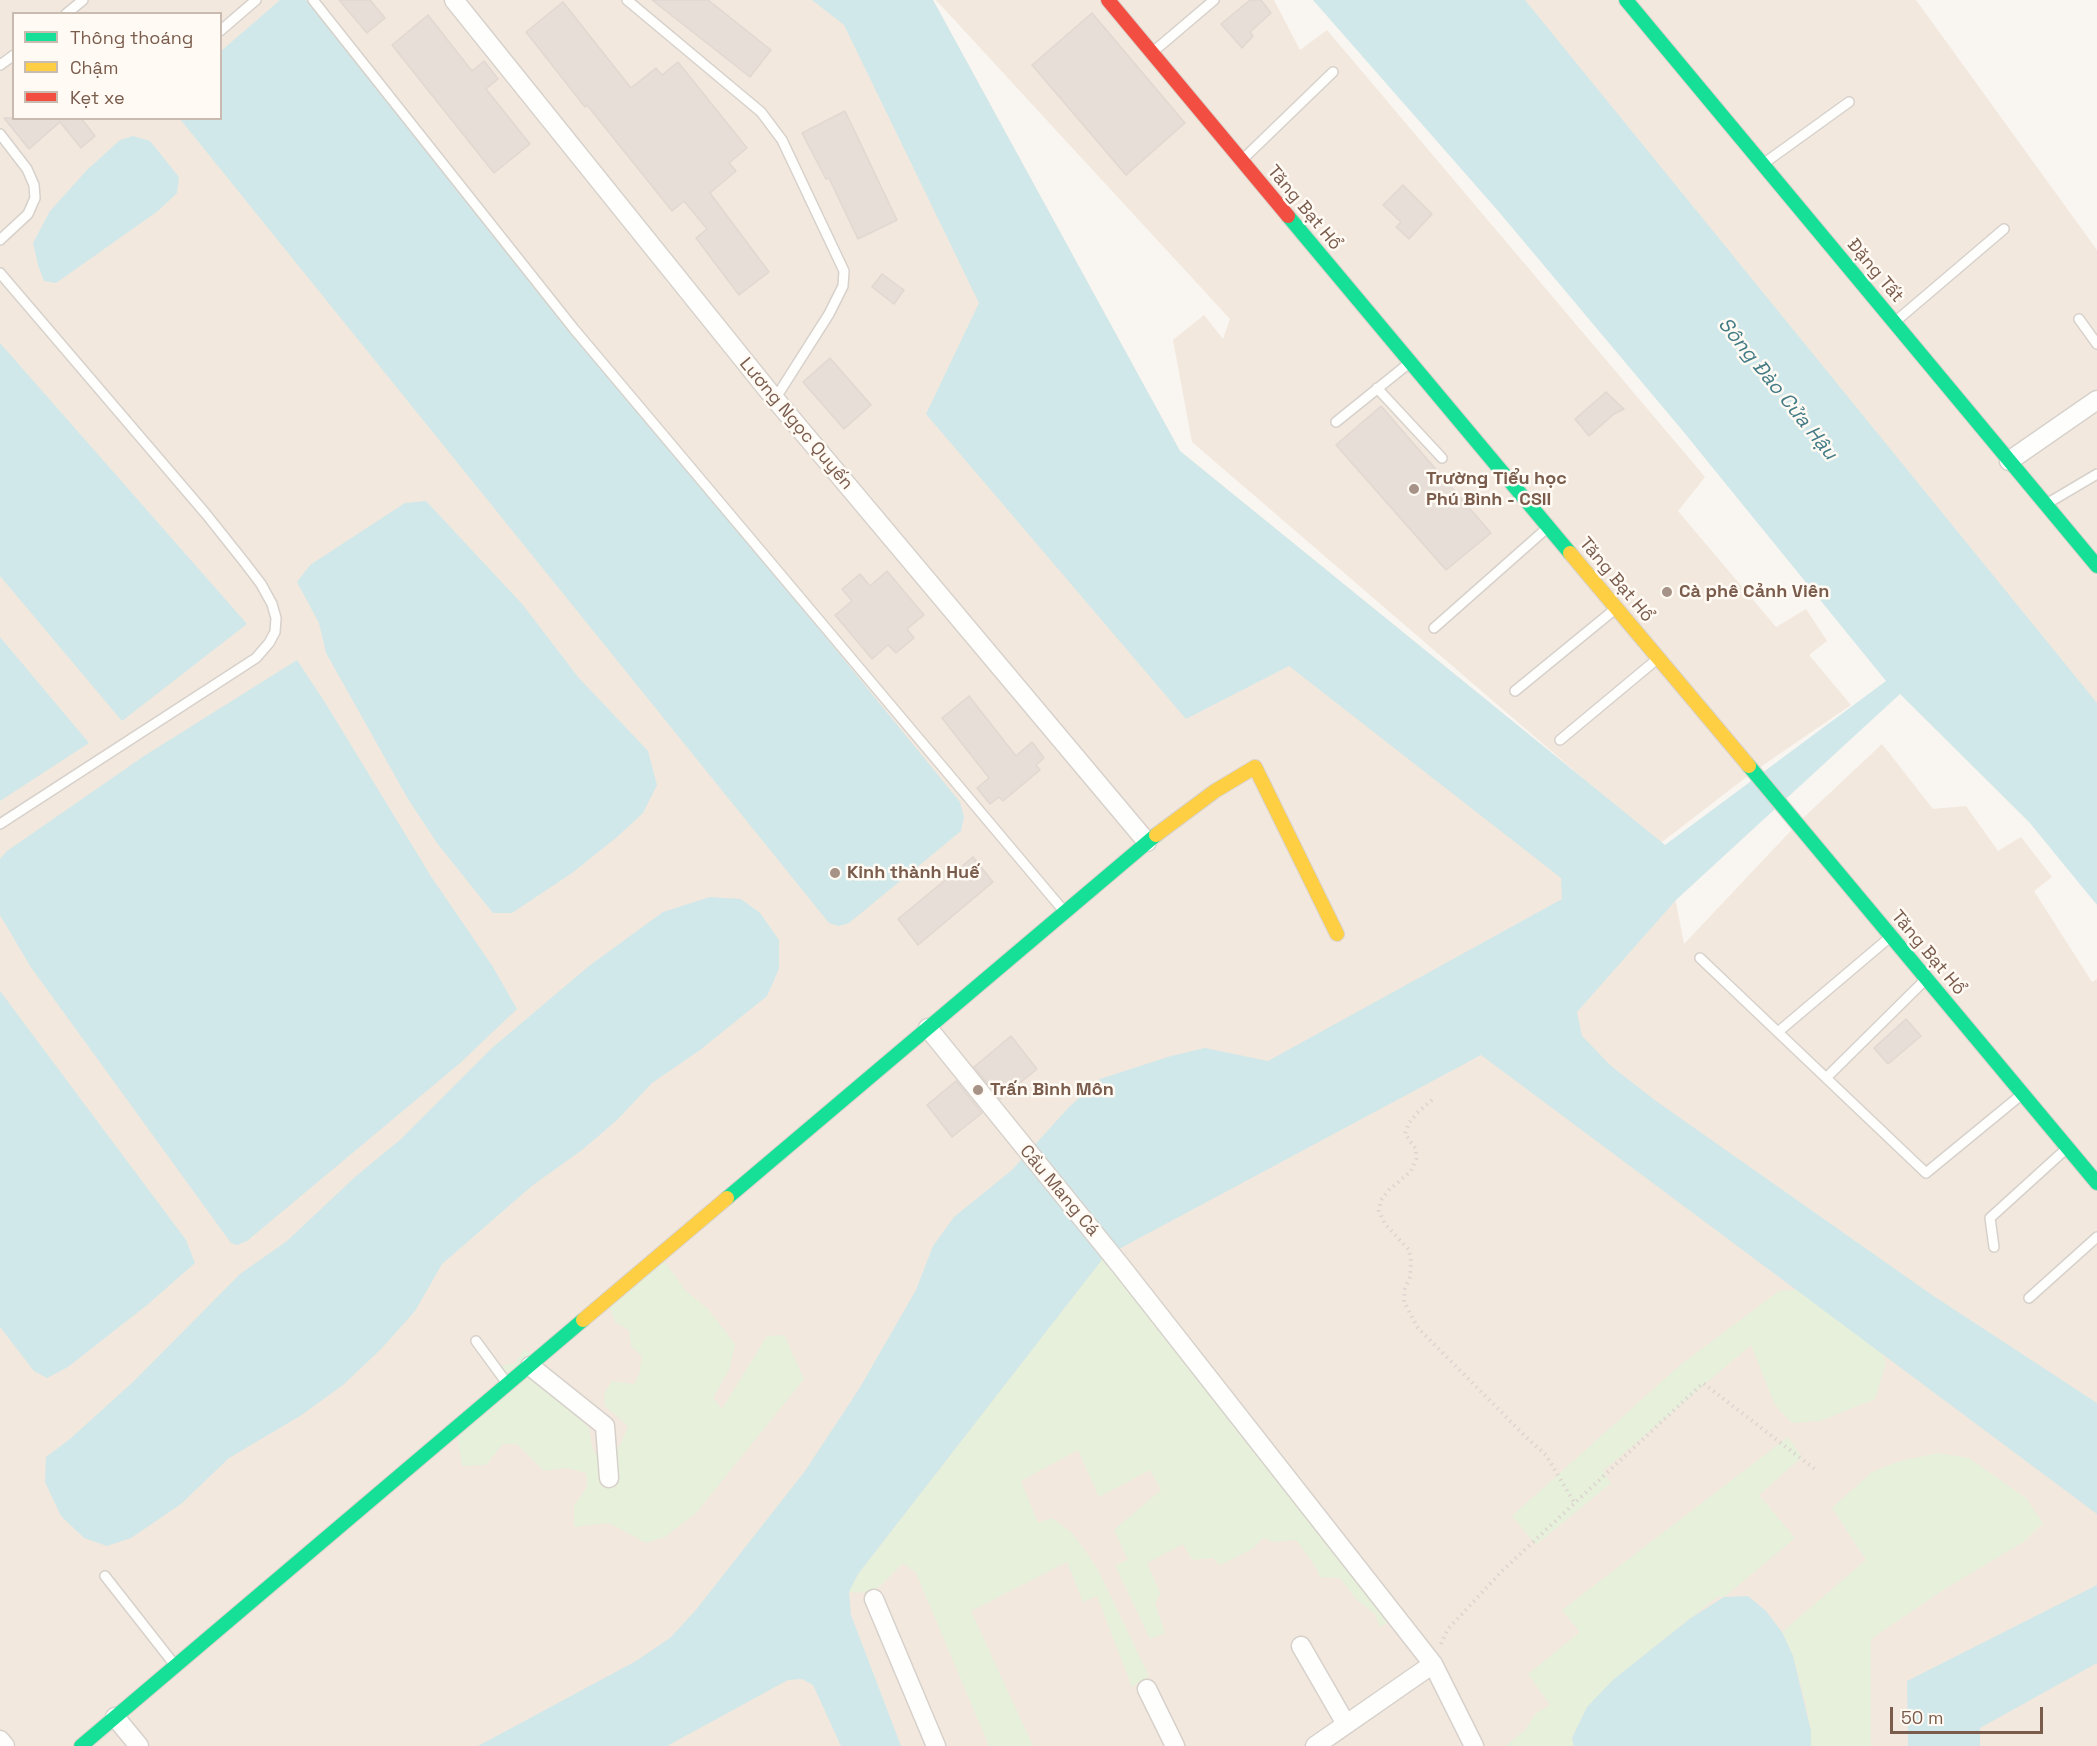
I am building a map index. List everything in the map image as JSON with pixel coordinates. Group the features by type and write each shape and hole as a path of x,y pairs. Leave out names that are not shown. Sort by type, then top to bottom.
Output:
{"street":[{"name":"Lương Ngọc Quyến","path":"454,0 775,399 1147,842"},
{"name":"Tăng Bạt Hổ","path":"1108,0 2097,1183"},
{"name":"Đặng Tất","path":"1634,2 1762,165 2097,566"},
{"path":"2008,461 2097,400"},
{"path":"81,1746 1147,842 1215,791 1255,767 1337,934"},
{"name":"Cầu Mang Cá","path":"928,1028 1120,1265 1433,1664 1474,1746"},
{"path":"530,1365 605,1426 609,1478"},
{"path":"874,1599 936,1746"},
{"path":"1301,1646 1346,1724"},
{"path":"1315,1746 1433,1664"},
{"path":"1147,1689 1175,1746"},
{"path":"115,1717 139,1746"},
{"path":"0,1740 5,1746"}],"lane":[{"path":"68,12 83,0"},
{"path":"222,29 256,0"},
{"path":"313,0 574,329 1064,912"},
{"path":"627,0 761,112 782,140 844,271 843,286 829,314 775,399"},
{"path":"1152,52 1214,0"},
{"path":"1242,161 1333,72"},
{"path":"1762,165 1849,102"},
{"path":"0,134 27,169 34,185 35,198 28,214 0,240"},
{"path":"1895,322 2004,229"},
{"path":"0,273 238,555 261,584 272,604 276,618 275,632 270,643 256,658 0,824"},
{"path":"2079,319 2097,344"},
{"path":"1336,422 1410,362"},
{"path":"1377,388 1442,458"},
{"path":"2045,505 2097,474"},
{"path":"1434,628 1548,527"},
{"path":"1515,690 1616,608"},
{"path":"1560,740 1658,659"},
{"path":"1778,1032 1891,937"},
{"path":"1700,958 1926,1173 2022,1094"},
{"path":"1826,1078 1926,979"},
{"path":"1994,1247 1990,1218 2067,1147"},
{"path":"2029,1298 2097,1237"},
{"path":"476,1341 508,1384"},
{"path":"105,1576 176,1666"}],"path":[{"path":"1432,1100 1409,1123 1405,1134 1416,1149 1416,1159 1411,1170 1381,1200 1379,1211 1385,1224 1409,1250 1410,1277 1405,1289 1404,1302 1418,1328 1546,1455 1575,1504"},
{"path":"1433,1664 1448,1629 1502,1571 1703,1383 1816,1470"}],"shaded area":[{"name":"Kinh thành Huế","path":"0,0 933,0 1180,451 1585,780 1192,442 1173,340 1204,315 1223,339 1230,319 936,0 1274,0 1300,50 1327,30 1705,477 1678,511 1776,627 1806,609 1827,641 1809,655 1851,705 1753,772 1662,842 1665,845 1684,944 1801,820 1882,744 1933,809 1966,806 1998,851 2021,837 2052,877 2034,891 2092,982 2097,979 2097,1746 0,1746"},
{"path":"1510,0 1916,0 2097,250 2097,716"}],"green space":[{"path":"659,1254 686,1291 708,1309 735,1344 730,1368 713,1398 722,1409 767,1336 784,1335 804,1379 696,1513 665,1537 646,1543 609,1523 574,1527 574,1506 587,1487 586,1473 568,1468 544,1471 517,1444 503,1444 486,1465 462,1466 458,1438 497,1392 501,1366 515,1363 525,1349 545,1366 575,1413 589,1428 592,1447 599,1460 610,1456 621,1443 628,1426 605,1406 604,1394 612,1381 634,1384 639,1375 642,1356 631,1346 629,1330 615,1322 608,1303"},
{"path":"1104,1257 1394,1619 1380,1627 1375,1614 1356,1599 1340,1578 1320,1577 1296,1540 1273,1542 1264,1538 1251,1550 1220,1565 1213,1558 1192,1560 1183,1544 1147,1563 1160,1593 1155,1604 1165,1633 1150,1639 1115,1565 1128,1560 1114,1530 1161,1490 1150,1470 1099,1497 1078,1450 1021,1481 1038,1523 1052,1518 1072,1533 1087,1553 1099,1572 1149,1676 1132,1687 1097,1596 1083,1602 1067,1562 971,1611 1033,1746 989,1746 916,1573 903,1563 873,1593 849,1592 858,1574"},
{"path":"1818,1288 1873,1330 1886,1363 1875,1399 1820,1421 1792,1423 1775,1405 1751,1345 1603,1471 1611,1483 1536,1545 1512,1516 1679,1366 1779,1291"},
{"path":"1788,1437 1802,1457 1759,1495 1795,1538 1724,1597 1717,1597 1614,1679 1587,1708 1572,1737 1574,1746 1506,1746 1526,1729 1535,1714 1550,1705 1528,1674 1580,1632 1562,1610"},
{"path":"1938,1453 1969,1458 2026,1498 2043,1523 2025,1541 1943,1590 1871,1639 1871,1746 1811,1746 1806,1704 1793,1656 1782,1632 1866,1560 1832,1508 1872,1472 1900,1461"}],"water":[{"path":"280,0 306,0 960,802 964,817 961,831 849,923 839,926 829,923 181,120 222,120 222,50"},
{"name":"Sông Đào Cửa Hậu","path":"812,0 933,0 1180,451 1665,845 1886,681 1682,430 1499,212 1313,0 1525,0 2097,703 2097,905 2029,822 1900,694 1676,900 1577,1012 1582,1036 1611,1066 1656,1101 1932,1295 2097,1403 2097,1514 1481,1055 1104,1257 858,1574 849,1592 851,1615 901,1746 841,1746 813,1685 802,1679 788,1680 667,1746 478,1746 636,1661 670,1638 695,1611 805,1471 859,1389 916,1290 933,1246 954,1217 1012,1170 1069,1107 1100,1079 1171,1056 1205,1048 1268,1061 1562,899 1561,878 1289,666 1186,719 926,414 979,303 844,25"},
{"path":"133,136 150,141 179,177 177,193 158,211 56,283 44,281 33,243 50,211 87,170 120,140"},
{"path":"0,343 247,624 122,721 0,576"},
{"path":"426,501 523,605 578,677 648,751 657,785 643,813 617,837 572,873 512,913 493,913 437,843 408,799 326,653 319,623 297,582 310,565 405,503"},
{"path":"0,637 89,743 0,801"},
{"path":"297,660 432,878 493,967 517,1009 459,1064 247,1241 237,1245 231,1243 30,966 0,915 0,859 7,851 144,756"},
{"path":"710,897 741,899 760,913 779,940 779,969 767,996 700,1050 652,1083 616,1121 582,1150 533,1185 442,1264 415,1311 381,1349 343,1385 300,1416 229,1458 181,1504 131,1538 107,1546 84,1538 61,1516 45,1482 46,1457 70,1439 134,1381 240,1274 287,1241 355,1177 401,1139 492,1048 589,966 663,912"},
{"path":"0,991 186,1240 195,1263 147,1305 68,1367 47,1378 34,1371 0,1327"},
{"path":"2097,1585 2097,1663 1980,1728 1980,1746 1908,1746 1907,1681"},
{"path":"1748,1596 1766,1611 1782,1632 1793,1656 1811,1731 1811,1746 1574,1746 1572,1738 1587,1707 1614,1679 1691,1618 1724,1597"}],"building":[{"path":"339,0 370,0 385,18 367,33"},
{"path":"652,0 708,0 771,50 750,77"},
{"path":"1250,0 1261,0 1271,13 1250,32 1253,36 1242,48 1221,24"},
{"path":"563,2 631,88 656,68 662,75 678,62 747,148 729,163 736,171 710,193 769,272 739,295 696,238 707,229 684,201 672,211 526,32"},
{"path":"1092,13 1185,123 1126,175 1032,65"},
{"path":"428,15 472,71 484,61 498,79 486,89 530,144 494,173 392,45"},
{"path":"845,111 897,220 858,239 829,178 826,179 802,133"},
{"path":"4,118 83,120 95,136 81,148 60,122 29,149"},
{"path":"1403,185 1432,214 1409,239 1396,227 1401,222 1383,205"},
{"path":"882,274 904,290 894,304 872,287"},
{"path":"830,358 871,405 844,429 803,382"},
{"path":"1606,392 1624,409 1614,414 1589,436 1575,419"},
{"name":"Trường Tiểu học Phú Bình - CSII","path":"1381,406 1491,533 1446,570 1336,445"},
{"path":"887,571 924,615 907,629 914,638 896,653 888,645 872,659 835,615 852,601 842,589 860,574 870,586"},
{"path":"969,696 1016,756 1032,742 1044,758 1036,765 1040,770 1003,801 999,797 990,804 977,788 989,778 942,718"},
{"path":"973,857 993,882 918,945 898,919"},
{"path":"1906,1019 1921,1036 1888,1064 1874,1048"},
{"path":"1011,1036 1037,1069 1000,1099 974,1067"},
{"path":"956,1081 982,1113 952,1137 927,1105"}],"traffic: fast":[{"path":"1626,0 2097,566"},
{"path":"1288,216 1570,553"},
{"path":"1749,766 2097,1183"},
{"path":"727,1198 1156,835"},
{"path":"81,1746 583,1320"}],"traffic: slow":[{"path":"1570,553 1749,766"},
{"path":"1156,835 1215,791 1255,767 1337,934"},
{"path":"583,1320 727,1198"}],"traffic: jam":[{"path":"1108,0 1288,216"}],"place":[{"name":"Trường Tiểu học Phú Bình - CSII","path":"1414,489"},
{"name":"Cà phê Cảnh Viên","path":"1667,592"},
{"name":"Kinh thành Huế","path":"835,873"},
{"name":"Trấn Bình Môn","path":"978,1090"}]}
